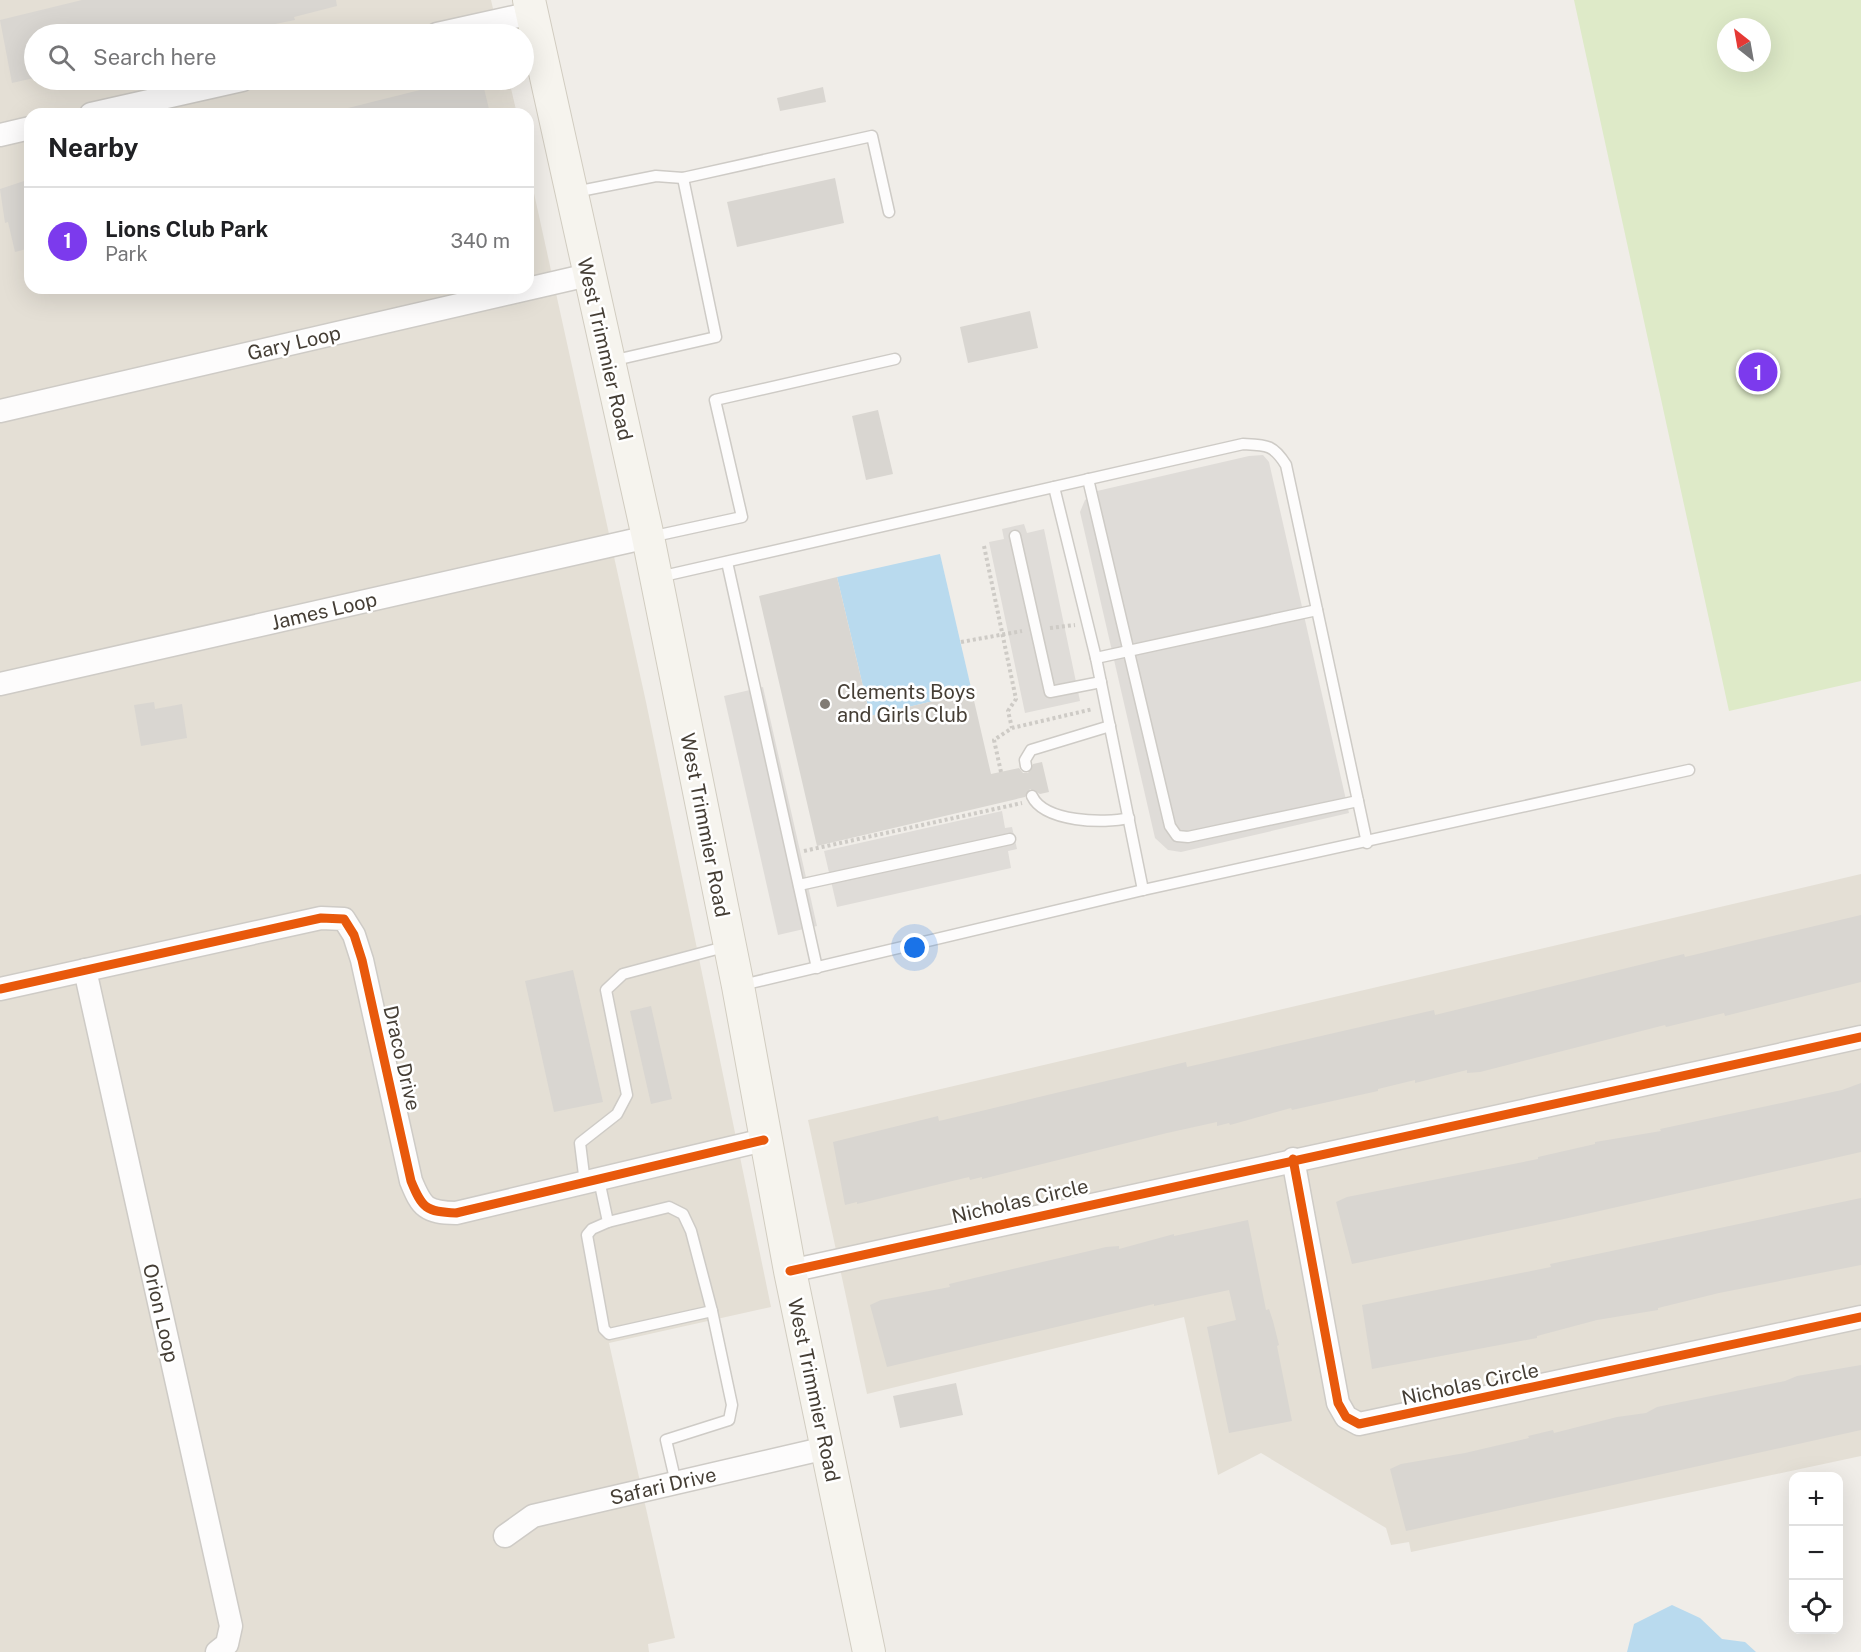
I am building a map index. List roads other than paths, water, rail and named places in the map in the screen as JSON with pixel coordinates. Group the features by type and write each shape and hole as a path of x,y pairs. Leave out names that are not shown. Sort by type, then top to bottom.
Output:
{"main road":[{"name":"West Trimmier Road","path":"530,6 534,24"},
{"name":"West Trimmier Road","path":"534,25 648,537 738,986 764,1140 869,1652"}],"street":[{"path":"470,24 530,6"},
{"path":"118,108 198,90"},
{"path":"0,135 24,129"},
{"name":"Gary Loop","path":"534,287 588,275"},
{"name":"Gary Loop","path":"0,411 506,294"},
{"name":"James Loop","path":"0,684 648,537"},
{"name":"Draco Drive","path":"0,989 321,918 344,919 354,935 362,960 411,1181 419,1201 432,1212 456,1213 764,1140"},
{"name":"Orion Loop","path":"85,970 231,1626 227,1644 217,1652"},
{"name":"Nicholas Circle","path":"790,1270 1861,1036"},
{"name":"Nicholas Circle","path":"1293,1159 1338,1403 1346,1417 1359,1425 1861,1317"},
{"name":"Safari Drive","path":"505,1536 533,1516 826,1448"}],"lane":[{"path":"570,193 656,176 683,178 872,136 889,212"},
{"path":"608,362 716,337 683,178"},
{"path":"648,537 742,517 715,400 895,359"},
{"path":"656,578 1243,444 1263,445 1277,450 1286,465 1367,843"},
{"path":"1088,479 1170,826 1177,836 1188,837 1358,801"},
{"path":"1054,487 1096,658 1143,890"},
{"path":"1015,536 1050,692 1101,682"},
{"path":"727,562 817,968"},
{"path":"1096,658 1317,610"},
{"path":"1026,766 1025,760 1031,750 1110,726"},
{"path":"738,986 1143,890 1367,843 1689,770"},
{"path":"1033,798 1042,808 1084,820 1117,821 1129,818"},
{"path":"799,885 1010,839"},
{"path":"608,1222 580,1143 617,1114 627,1095 606,990 623,974 730,946"},
{"path":"676,1483 666,1440 729,1420 732,1405 712,1311 691,1231 682,1214 669,1208 608,1222 592,1228 586,1235 604,1329 609,1334 712,1311"}],"water":[{"path":"940,554 972,692 870,716 837,577"},
{"path":"1672,1605 1700,1618 1722,1639 1745,1642 1756,1652 1627,1652 1634,1624"}],"place":[{"name":"Lions Club Park","path":"1758,372"},
{"name":"Clements Boys and Girls Club","path":"825,704"}]}
